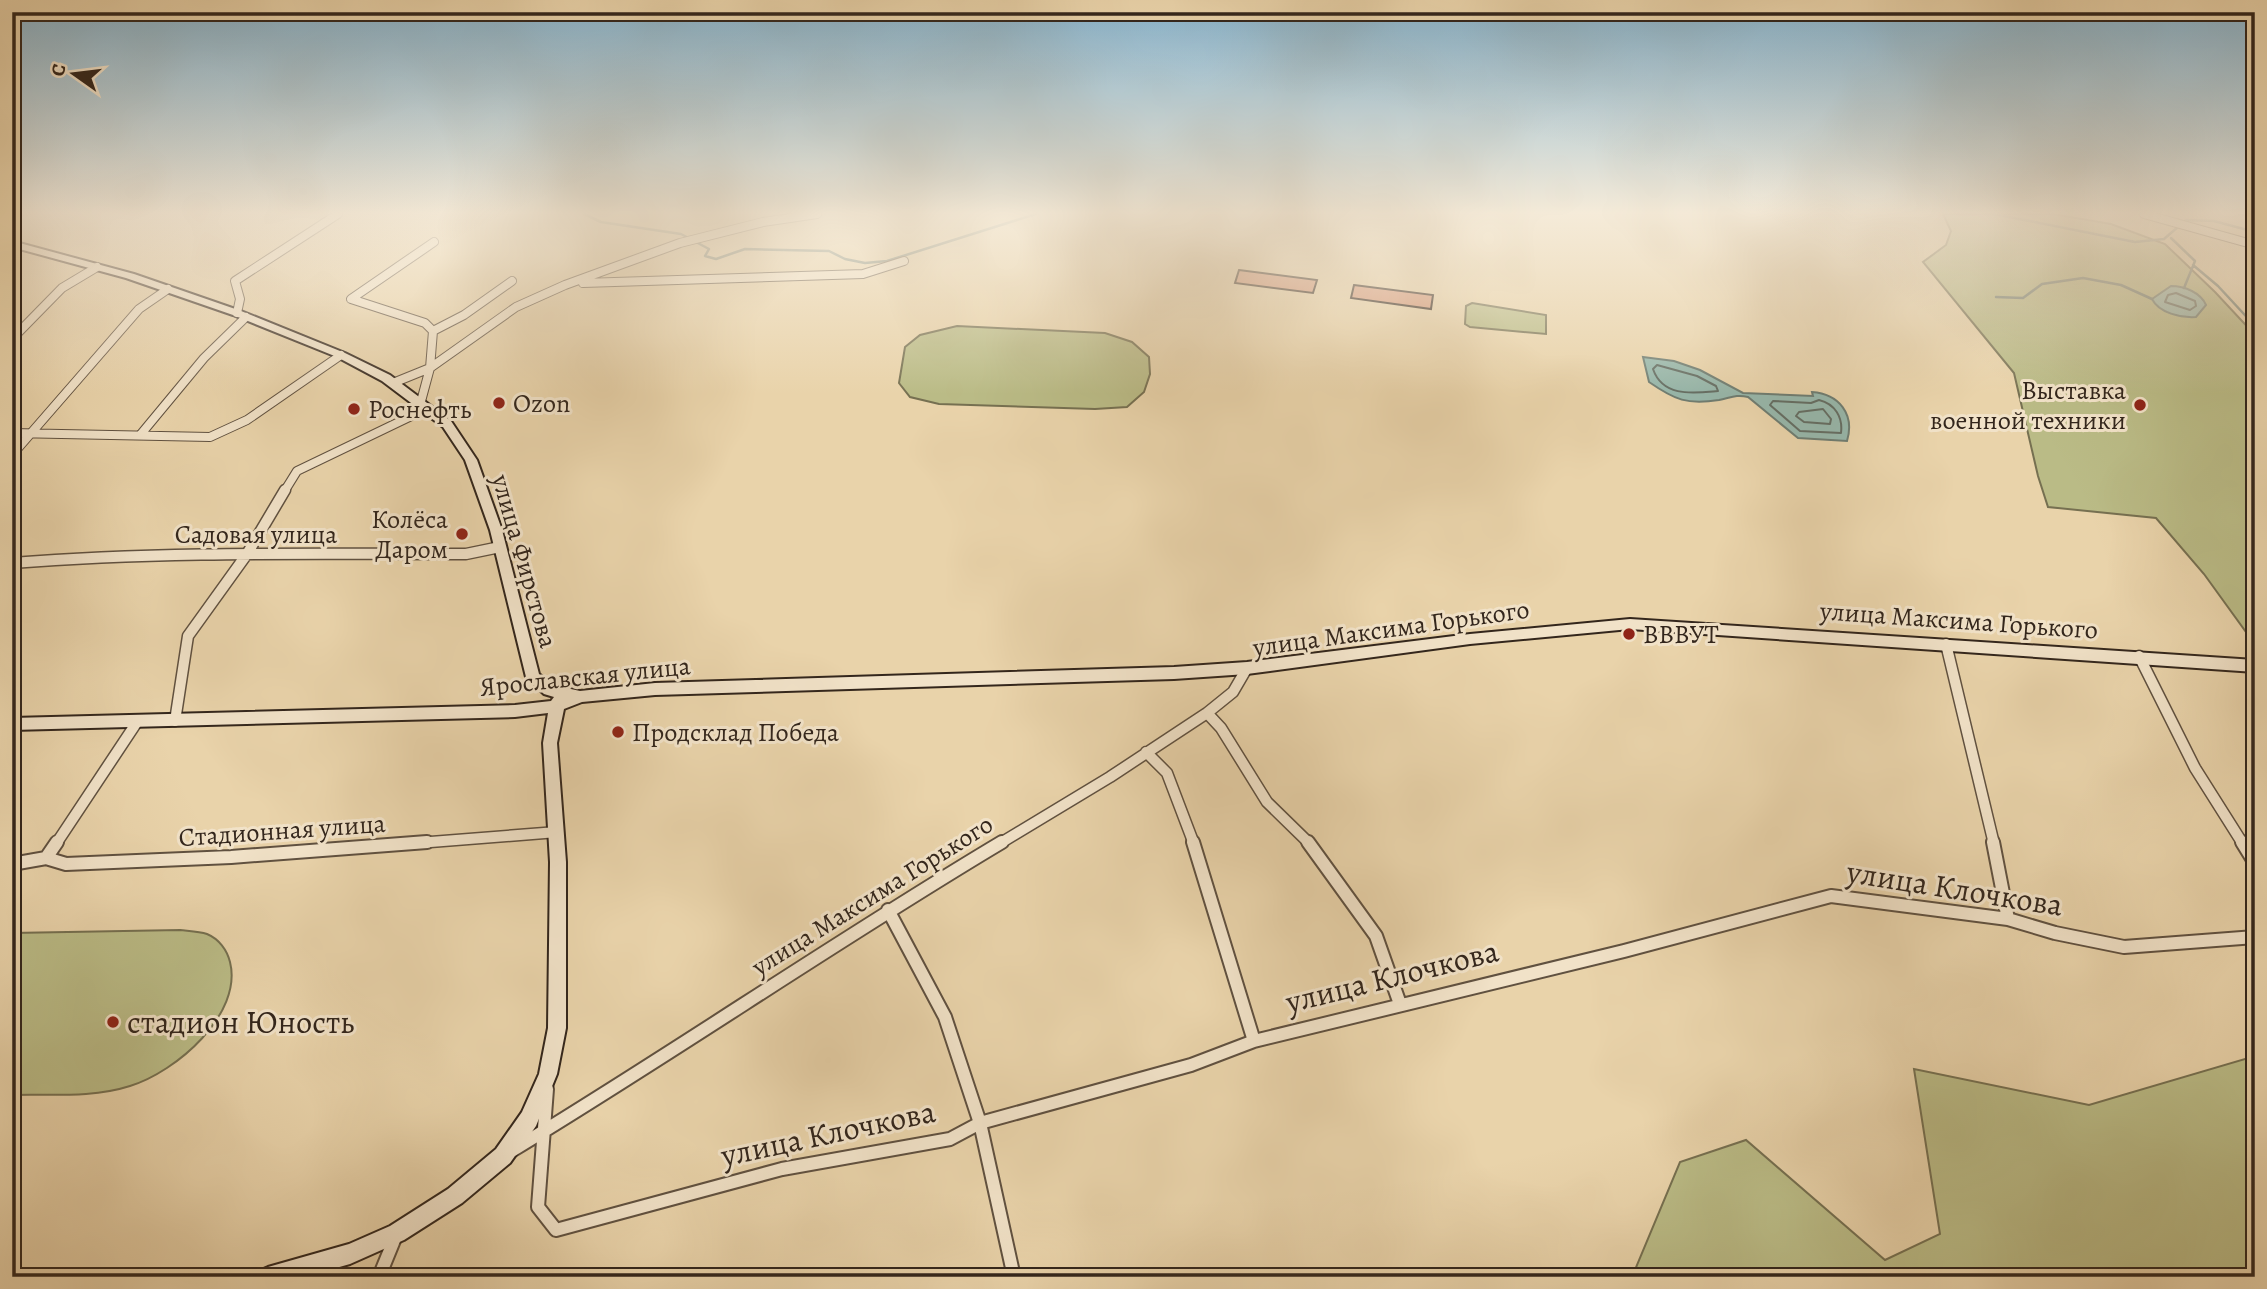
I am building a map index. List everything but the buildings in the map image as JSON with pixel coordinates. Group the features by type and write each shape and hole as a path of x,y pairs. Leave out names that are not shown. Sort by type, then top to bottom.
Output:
{"main road":[{"name":"улица Фирстова","path":"120,274 241,315 341,355 393,383 447,424 471,460 500,547 523,632 529,667 539,684 558,700"},
{"name":"улица Максима Горького","path":"1247,668 1470,639 1630,624 2139,656 2255,666"},
{"name":"Ярославская улица","path":"12,724 516,711 581,696 673,688 1146,674 1247,668"},
{"path":"268,1277 350,1254 397,1233 455,1196 503,1156 529,1119 548,1074 557,1028 557,832 550,743 558,700"}],"street":[{"path":"12,339 61,288 85,274"},
{"path":"141,434 241,315 235,281 246,274"},
{"path":"176,721 188,636 247,554 297,471 423,407 433,331 425,323 351,299 387,274"},
{"path":"393,383 430,368 516,307 595,274"},
{"path":"565,285 613,281 858,274"},
{"path":"433,331 464,314 512,281"},
{"path":"12,455 139,309 168,289"},
{"path":"12,433 210,437 247,420 341,355"},
{"name":"Садовая улица","path":"12,563 77,558 247,554 466,554 500,547"},
{"path":"1946,644 2002,878 2008,919"},
{"path":"2139,656 2195,768 2255,863"},
{"name":"улица Максима Горького","path":"503,1156 617,1087 888,910 1208,713 1233,692 1247,668"},
{"path":"1208,713 1221,728 1267,802 1311,845 1376,936 1400,1004"},
{"path":"46,858 137,722"},
{"path":"1146,752 1167,773 1192,841 1254,1041"},
{"name":"Стадионная улица","path":"12,864 46,858 66,864 232,858 557,832"},
{"name":"улица Клочкова","path":"545,1131 538,1207 556,1230 782,1168 950,1139 980,1123 1191,1065 1254,1041 1624,951 1831,896 2008,919 2055,933 2124,947 2255,937"},
{"path":"888,910 945,1017 980,1123 1014,1277"},
{"path":"545,1131 548,1074"},
{"path":"379,1277 397,1233"}],"green space":[{"path":"1933,274 2196,274 2255,335 2255,633 2246,632 2204,574 2156,518 2048,507 2014,373"},
{"path":"1472,303 1546,315 1546,334 1470,327 1465,324 1466,306"},
{"path":"957,326 1105,333 1132,342 1149,357 1150,374 1144,392 1127,407 1095,409 939,404 910,397 899,383 905,347 920,335"},
{"name":"стадион Юность","path":"180,930 211,936 222,945 230,962 231,982 226,1001 202,1038 167,1068 130,1086 87,1094 12,1095 12,933"},
{"path":"2255,1056 2255,1277 1632,1277 1680,1162 1746,1140 1885,1260 1940,1234 1914,1069 2089,1105"}],"water":[{"path":"2171,286 2182,287 2200,297 2206,305 2196,317 2177,315 2155,304 2152,299"},
{"path":"1643,357 1674,361 1700,370 1743,393 1813,396 1812,392 1830,397 1843,407 1847,414 1847,441 1798,438 1748,397 1736,396 1698,402 1674,397 1649,382"}],"waterway":[{"path":"2184,288 2190,274"},
{"path":"2204,274 2255,326"},
{"path":"1996,297 2023,298 2042,284 2083,278 2121,285 2152,299"}],"place":[{"name":"Ozon","path":"499,403"},
{"name":"Выставка военной техники","path":"2140,405"},
{"name":"Роснефть","path":"354,409"},
{"name":"Колёса Даром","path":"462,534"},
{"name":"ВВВУТ","path":"1629,634"},
{"name":"Продсклад Победа","path":"618,732"},
{"name":"стадион Юность","path":"113,1022"}]}
